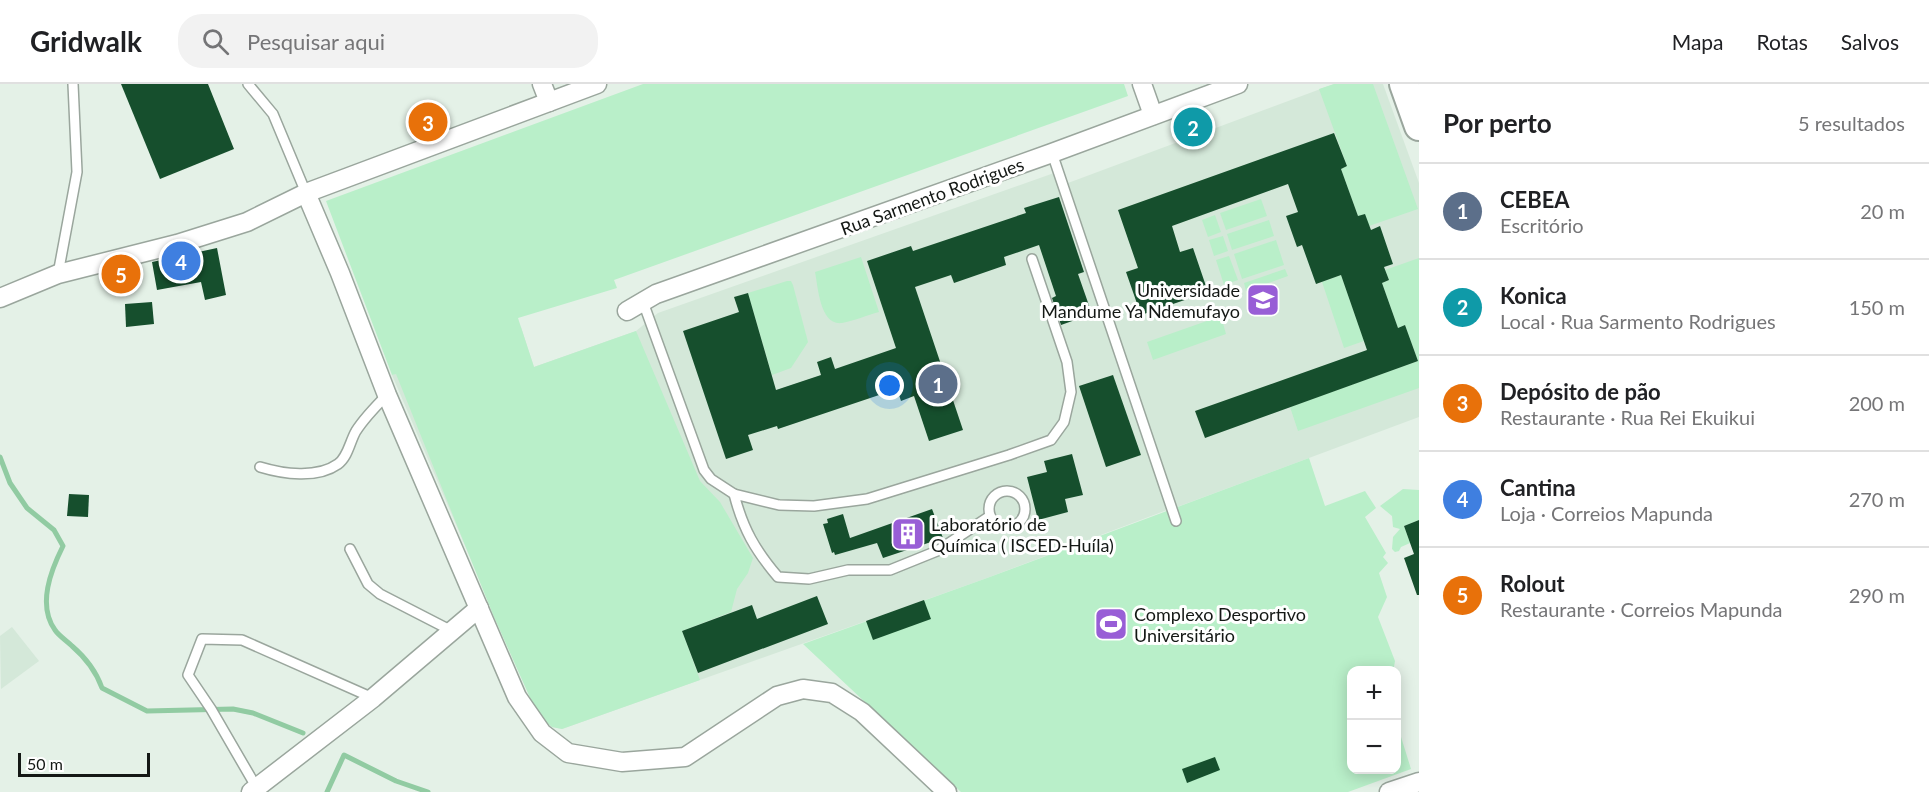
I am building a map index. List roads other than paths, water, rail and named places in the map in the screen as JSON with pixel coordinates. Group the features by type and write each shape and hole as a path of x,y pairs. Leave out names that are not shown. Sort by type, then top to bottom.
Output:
{"main road":[{"path":"1404,84 1419,126"}],"street":[{"path":"542,84 549,102"},
{"path":"0,298 58,274 177,244 237,225 306,193 597,84"},
{"path":"1142,84 1153,115"},
{"name":"Rua Sarmento Rodrigues","path":"635,306 656,294 1238,84"},
{"path":"306,193 387,395 517,697 542,733 568,753 622,762 685,757 777,696 803,689 832,693 862,712 947,792"},
{"path":"256,791 373,698 479,608"},
{"path":"1389,792 1419,782"}],"lane":[{"path":"58,274 77,172 73,84"},
{"path":"248,84 273,114 306,193"},
{"path":"1052,153 1176,521"},
{"path":"635,306 704,470 711,479 734,494 779,505 814,506 867,499 1051,440 1064,422 1071,392 1067,362 1032,259"},
{"path":"260,467 292,474 307,473 337,465 343,459 355,432 387,395"},
{"path":"734,494 741,518 760,556 778,577 809,579 849,570 890,570 937,551 990,516"},
{"path":"350,549 368,584 380,594 452,631"},
{"path":"256,791 211,709 188,675 202,639 242,640 373,698"}],"waterway":[{"path":"0,457 10,483 27,508 54,530 63,546 50,577 46,599 47,610 57,632 90,665 102,688 147,711 233,709 253,713 303,733"},
{"path":"327,792 344,755 396,781 428,792"}],"place":[{"name":"Depósito de pão","path":"428,122"},
{"name":"Konica","path":"1193,127"},
{"name":"Cantina","path":"181,261"},
{"name":"Rolout","path":"121,274"},
{"name":"Universidade Mandume Ya Ndemufayo","path":"1263,300"},
{"name":"CEBEA","path":"938,384"},
{"name":"Laboratório de Química ( ISCED-Huíla)","path":"908,534"},
{"name":"Complexo Desportivo Universitário","path":"1111,624"}]}
